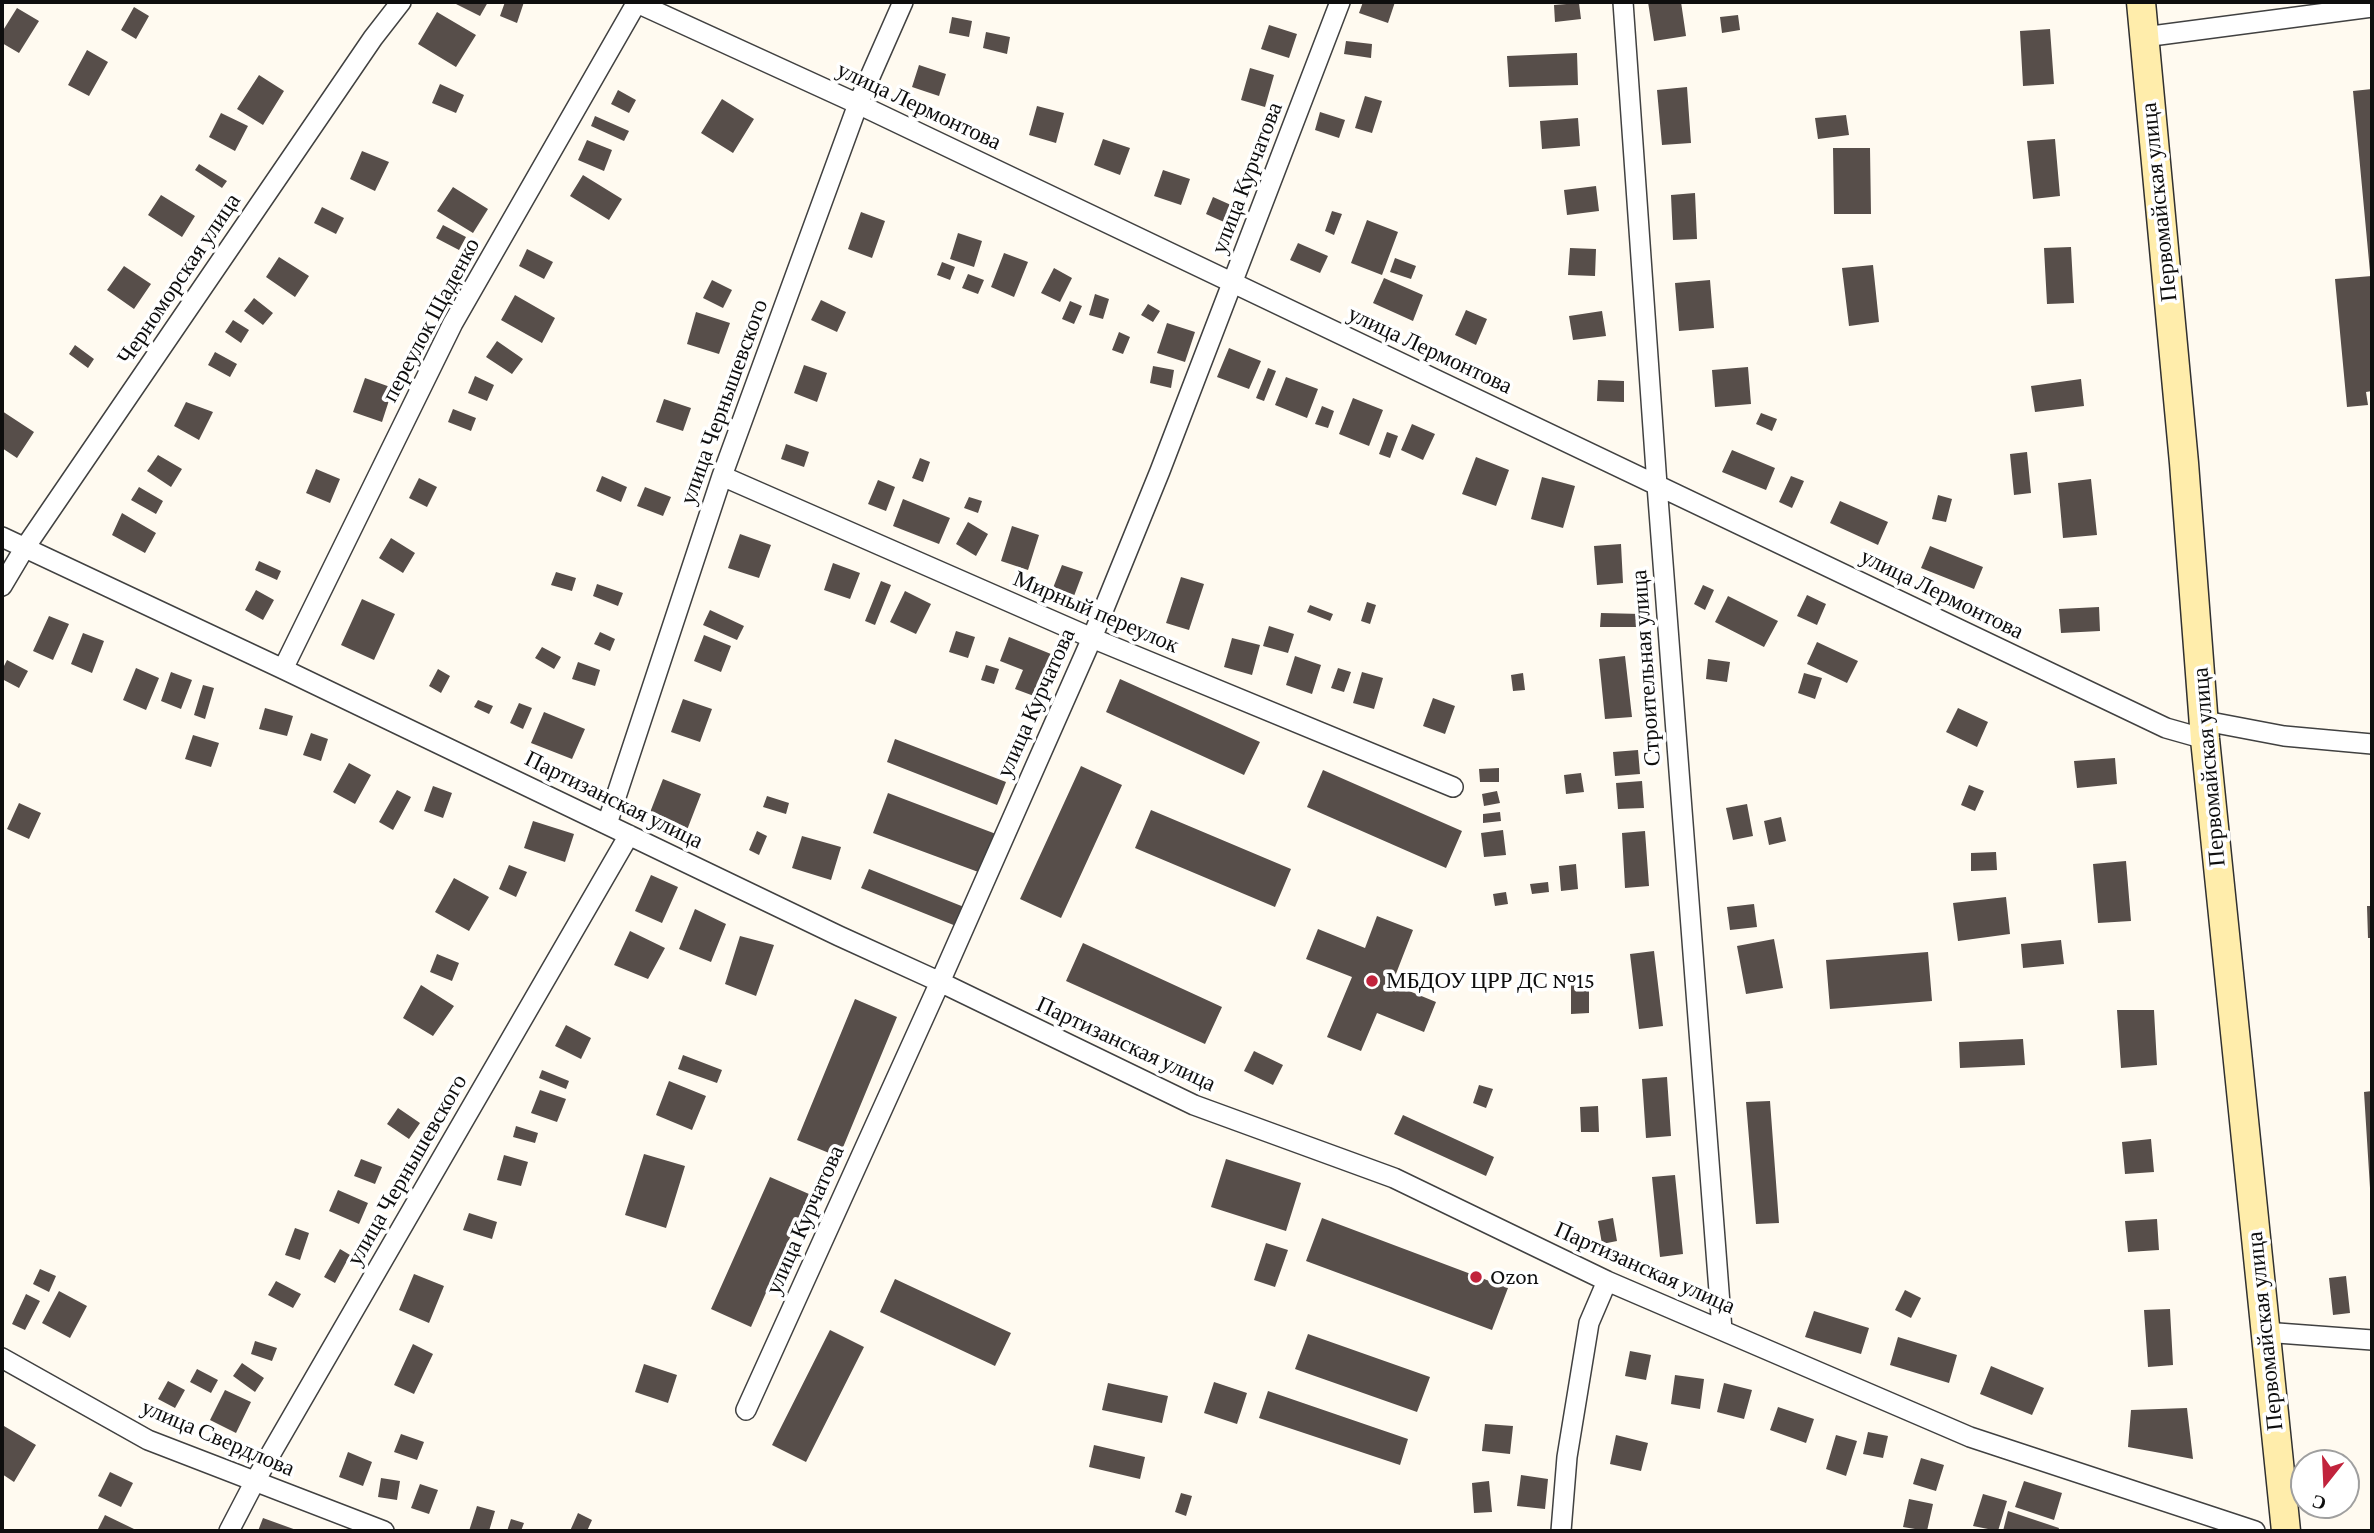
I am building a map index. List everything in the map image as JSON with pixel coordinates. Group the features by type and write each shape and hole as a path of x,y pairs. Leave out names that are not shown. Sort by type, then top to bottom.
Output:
{"street":[{"name":"Черноморская улица","path":"2,586 24,549 373,38 401,2"},
{"name":"улица Лермонтова","path":"636,2 858,104 2166,728 2372,744"},
{"name":"переулок Щаденко","path":"283,669 453,323 636,2"},
{"name":"улица Чернышевского","path":"607,824 722,476 858,104 903,2"},
{"name":"улица Курчатова","path":"746,1410 1092,638 1233,284 1340,2"},
{"name":"Строительная улица","path":"1623,2 1721,1330"},
{"name":"Первомайская улица","path":"2141,2 2184,463 2205,730 2286,1531"},
{"path":"2144,37 2372,8"},
{"name":"Мирный переулок","path":"722,476 1092,638 1453,787"},
{"name":"Партизанская улица","path":"2,537 1194,1105 1394,1178 1607,1281 1970,1437 2255,1531"},
{"name":"улица Чернышевского","path":"229,1531 254,1481 629,835"},
{"path":"1561,1531 1567,1458 1589,1323 1607,1281"},
{"path":"2264,1332 2372,1339"},
{"name":"улица Свердлова","path":"2,1358 148,1440 384,1531"}],"building":[{"path":"488,2 480,16 456,4"},
{"path":"505,2 524,2 517,23 500,16"},
{"path":"1363,2 1395,2 1388,23 1359,13"},
{"path":"1648,2 1681,2 1686,36 1654,41"},
{"path":"1579,3 1581,19 1555,22 1554,5"},
{"path":"134,7 149,16 136,39 121,30"},
{"path":"17,8 39,21 19,53 2,43 2,32"},
{"path":"437,12 476,35 456,67 418,44"},
{"path":"1738,15 1740,30 1722,33 1720,17"},
{"path":"952,17 972,21 969,37 949,33"},
{"path":"1269,25 1297,34 1289,58 1261,49"},
{"path":"2050,29 2054,84 2023,86 2020,31"},
{"path":"986,32 1010,37 1007,54 983,48"},
{"path":"1346,41 1372,44 1371,58 1344,54"},
{"path":"87,50 108,62 89,96 68,85"},
{"path":"1577,53 1578,85 1509,87 1507,56"},
{"path":"919,65 946,74 939,96 912,87"},
{"path":"1250,68 1274,75 1265,107 1241,100"},
{"path":"259,75 284,91 263,125 237,109"},
{"path":"440,84 464,95 456,113 432,103"},
{"path":"1687,87 1691,143 1662,145 1657,90"},
{"path":"2372,89 2372,272 2370,272 2353,91"},
{"path":"618,90 636,100 629,113 611,104"},
{"path":"1365,96 1382,101 1372,133 1355,128"},
{"path":"722,99 754,119 733,153 701,133"},
{"path":"1037,106 1064,113 1056,143 1029,135"},
{"path":"1320,112 1345,120 1339,138 1315,130"},
{"path":"221,113 248,126 235,151 209,137"},
{"path":"1846,115 1849,135 1818,139 1815,118"},
{"path":"595,116 629,131 624,141 591,126"},
{"path":"1578,118 1580,146 1542,149 1540,121"},
{"path":"1103,139 1130,148 1120,175 1094,165"},
{"path":"2055,139 2060,196 2033,199 2027,141"},
{"path":"587,140 612,150 604,171 578,160"},
{"path":"1833,148 1870,148 1871,214 1834,214"},
{"path":"362,151 389,162 375,191 350,179"},
{"path":"199,164 227,181 222,188 195,170"},
{"path":"1163,170 1190,179 1181,205 1154,196"},
{"path":"583,175 622,199 609,220 570,196"},
{"path":"1596,186 1599,211 1567,215 1564,190"},
{"path":"453,187 488,209 473,233 437,211"},
{"path":"1695,193 1697,239 1673,240 1671,195"},
{"path":"161,195 195,216 182,237 148,215"},
{"path":"1213,197 1240,209 1233,226 1206,214"},
{"path":"322,207 344,218 336,234 314,223"},
{"path":"1332,211 1342,214 1334,235 1325,231"},
{"path":"861,212 885,221 872,258 848,249"},
{"path":"1367,220 1398,232 1382,275 1351,263"},
{"path":"443,225 466,237 459,250 436,238"},
{"path":"958,233 982,241 974,267 950,259"},
{"path":"1298,243 1328,256 1320,273 1290,260"},
{"path":"2071,247 2074,303 2047,304 2044,248"},
{"path":"1570,248 1596,249 1595,276 1568,275"},
{"path":"527,249 553,262 544,279 519,266"},
{"path":"1004,253 1028,262 1014,297 991,287"},
{"path":"279,257 309,276 295,297 266,277"},
{"path":"1395,258 1416,266 1411,279 1390,272"},
{"path":"942,262 955,267 950,280 937,275"},
{"path":"1873,265 1879,322 1849,326 1842,268"},
{"path":"124,266 151,284 134,309 107,290"},
{"path":"1054,268 1072,278 1060,302 1041,293"},
{"path":"968,274 984,280 978,294 962,288"},
{"path":"2372,276 2372,391 2366,392 2368,405 2347,407 2335,279"},
{"path":"1384,278 1423,295 1413,321 1373,303"},
{"path":"712,280 732,290 723,308 703,298"},
{"path":"1710,280 1714,328 1679,331 1675,283"},
{"path":"1095,294 1109,299 1103,319 1089,315"},
{"path":"515,295 555,318 542,343 501,320"},
{"path":"254,298 273,313 263,325 244,311"},
{"path":"821,300 846,312 837,332 811,320"},
{"path":"1070,301 1082,306 1074,324 1062,319"},
{"path":"1148,304 1160,311 1153,322 1141,315"},
{"path":"1466,310 1487,319 1476,345 1455,335"},
{"path":"1602,311 1606,336 1573,340 1569,316"},
{"path":"696,312 730,323 719,354 687,344"},
{"path":"233,320 249,330 241,343 225,332"},
{"path":"1167,323 1195,332 1185,362 1157,353"},
{"path":"1119,332 1130,337 1123,354 1112,350"},
{"path":"497,341 523,359 512,374 486,357"},
{"path":"75,345 94,359 88,368 69,354"},
{"path":"1229,348 1261,361 1249,389 1217,377"},
{"path":"215,352 237,364 230,377 208,365"},
{"path":"804,365 827,373 817,402 794,393"},
{"path":"1153,366 1174,370 1171,388 1150,383"},
{"path":"1748,367 1751,404 1715,407 1712,370"},
{"path":"1268,368 1276,371 1264,401 1256,398"},
{"path":"475,376 494,385 487,401 468,393"},
{"path":"1286,377 1318,389 1307,418 1275,405"},
{"path":"365,378 393,388 382,422 353,412"},
{"path":"2081,379 2084,406 2035,412 2031,386"},
{"path":"1598,380 1624,381 1624,402 1597,401"},
{"path":"1353,398 1383,410 1369,446 1339,434"},
{"path":"664,399 691,408 683,431 656,422"},
{"path":"186,402 213,412 199,440 174,426"},
{"path":"1322,406 1334,411 1328,428 1315,424"},
{"path":"453,409 476,418 471,431 448,422"},
{"path":"2,411 34,432 17,458 2,448"},
{"path":"1761,413 1777,419 1772,431 1756,424"},
{"path":"1412,424 1435,434 1423,460 1401,450"},
{"path":"1387,432 1398,436 1390,458 1379,454"},
{"path":"786,444 809,452 804,467 781,459"},
{"path":"1732,450 1775,468 1766,490 1722,472"},
{"path":"2027,452 2031,493 2014,495 2010,454"},
{"path":"158,455 182,469 171,487 147,471"},
{"path":"1476,457 1509,470 1496,506 1462,494"},
{"path":"920,458 930,462 923,482 912,478"},
{"path":"316,469 340,479 330,503 306,493"},
{"path":"602,476 627,487 621,502 596,491"},
{"path":"1791,476 1804,481 1792,508 1779,502"},
{"path":"1542,477 1575,486 1563,528 1531,519"},
{"path":"419,478 437,487 427,507 409,498"},
{"path":"2091,479 2097,535 2063,538 2058,483"},
{"path":"878,480 895,487 886,511 868,504"},
{"path":"139,487 163,501 156,514 131,500"},
{"path":"645,487 671,497 663,516 637,506"},
{"path":"1938,495 1952,499 1946,522 1932,519"},
{"path":"969,497 982,501 978,513 964,508"},
{"path":"903,499 950,518 939,544 893,526"},
{"path":"1840,501 1888,522 1878,545 1830,523"},
{"path":"122,513 156,533 145,553 112,535"},
{"path":"968,522 988,534 976,556 956,544"},
{"path":"1012,526 1039,535 1028,570 1001,561"},
{"path":"740,534 771,545 759,578 728,568"},
{"path":"391,538 415,553 403,573 379,558"},
{"path":"1621,544 1623,583 1597,585 1594,546"},
{"path":"1930,546 1983,567 1974,589 1921,568"},
{"path":"259,561 281,571 277,580 255,570"},
{"path":"833,563 860,573 850,599 824,590"},
{"path":"1062,565 1083,572 1074,596 1053,588"},
{"path":"556,572 576,578 572,591 551,585"},
{"path":"1181,577 1204,584 1189,630 1166,623"},
{"path":"881,581 891,585 875,625 865,621"},
{"path":"597,584 623,593 618,606 593,596"},
{"path":"1703,585 1714,590 1705,610 1694,604"},
{"path":"256,590 274,600 263,620 245,610"},
{"path":"905,591 931,604 916,634 890,622"},
{"path":"1807,595 1826,604 1817,625 1797,616"},
{"path":"1728,596 1778,621 1764,647 1715,622"},
{"path":"362,599 395,614 374,660 341,645"},
{"path":"1367,602 1376,605 1370,624 1361,621"},
{"path":"1310,605 1333,614 1330,621 1307,612"},
{"path":"2099,607 2100,631 2061,633 2059,609"},
{"path":"710,610 744,626 737,640 703,625"},
{"path":"1601,613 1641,614 1641,627 1600,627"},
{"path":"49,616 69,624 53,660 33,651"},
{"path":"1269,626 1294,634 1288,653 1263,646"},
{"path":"956,631 975,637 968,658 949,652"},
{"path":"600,632 615,639 610,651 594,644"},
{"path":"83,633 104,641 92,673 71,664"},
{"path":"704,635 731,646 721,672 694,661"},
{"path":"1009,637 1051,654 1034,696 1015,689 1023,670 1000,661"},
{"path":"1232,638 1260,645 1252,675 1224,667"},
{"path":"1817,642 1858,661 1847,683 1807,664"},
{"path":"542,647 561,657 554,669 535,658"},
{"path":"1295,656 1321,665 1312,694 1286,685"},
{"path":"1625,656 1632,717 1605,719 1599,659"},
{"path":"1708,659 1730,662 1727,682 1706,679"},
{"path":"7,660 28,671 19,688 2,679 2,670"},
{"path":"578,662 600,670 595,686 572,679"},
{"path":"986,665 999,669 994,684 981,680"},
{"path":"136,668 159,678 146,710 123,700"},
{"path":"1338,668 1351,672 1344,692 1331,688"},
{"path":"438,669 450,676 441,693 429,686"},
{"path":"171,672 192,680 181,709 161,701"},
{"path":"1362,672 1383,678 1374,709 1353,703"},
{"path":"1523,673 1525,690 1513,691 1511,675"},
{"path":"1804,673 1822,678 1815,699 1798,693"},
{"path":"1120,679 1260,742 1244,775 1106,712"},
{"path":"203,685 214,688 205,719 194,715"},
{"path":"1433,698 1455,706 1445,734 1423,726"},
{"path":"683,699 712,709 700,742 671,732"},
{"path":"478,700 493,706 489,714 474,707"},
{"path":"519,703 532,708 523,729 510,723"},
{"path":"265,708 293,716 287,736 259,729"},
{"path":"1958,708 1988,722 1977,747 1946,732"},
{"path":"544,712 585,729 572,759 531,743"},
{"path":"311,733 328,739 321,761 303,755"},
{"path":"193,735 219,743 211,767 185,759"},
{"path":"895,739 1006,782 997,805 887,762"},
{"path":"1638,750 1640,774 1615,776 1613,752"},
{"path":"2115,758 2117,784 2077,788 2074,761"},
{"path":"349,763 371,775 355,804 333,792"},
{"path":"1081,766 1122,785 1061,918 1020,899"},
{"path":"1499,768 1499,782 1480,782 1479,769"},
{"path":"1323,770 1462,831 1446,868 1307,807"},
{"path":"1581,773 1584,792 1566,794 1564,775"},
{"path":"663,779 701,794 687,830 649,815"},
{"path":"1642,781 1644,808 1618,809 1616,783"},
{"path":"1969,785 1984,791 1975,811 1961,805"},
{"path":"433,786 452,793 443,818 424,811"},
{"path":"397,790 411,797 393,830 379,822"},
{"path":"1497,791 1500,803 1484,806 1482,794"},
{"path":"888,793 996,834 981,873 873,833"},
{"path":"767,796 789,803 786,814 763,807"},
{"path":"19,803 41,813 29,839 7,829"},
{"path":"1747,804 1753,836 1733,840 1726,808"},
{"path":"1151,810 1291,869 1275,907 1135,848"},
{"path":"1500,812 1501,821 1483,823 1483,814"},
{"path":"1781,817 1786,841 1769,845 1764,821"},
{"path":"533,821 574,834 565,862 524,848"},
{"path":"1503,830 1506,855 1484,857 1481,833"},
{"path":"757,831 767,836 759,855 749,850"},
{"path":"1645,831 1649,886 1625,888 1622,833"},
{"path":"802,836 841,847 831,880 792,868"},
{"path":"1996,852 1997,870 1971,871 1971,853"},
{"path":"2126,861 2131,921 2098,923 2093,864"},
{"path":"1576,864 1578,889 1561,891 1559,866"},
{"path":"509,865 527,872 516,897 499,889"},
{"path":"869,869 964,907 956,926 861,888"},
{"path":"651,875 678,887 662,923 635,911"},
{"path":"454,878 489,897 469,931 435,912"},
{"path":"1548,882 1549,892 1532,894 1530,884"},
{"path":"1506,892 1508,904 1495,906 1493,894"},
{"path":"2006,897 2010,934 1958,941 1953,903"},
{"path":"1754,904 1757,927 1730,930 1727,907"},
{"path":"2367,906 2372,906 2372,938 2368,938"},
{"path":"695,909 726,924 711,962 679,949"},
{"name":"МБДОУ ЦРР ДС №15","path":"1377,916 1413,930 1392,984 1436,1002 1424,1032 1377,1013 1361,1051 1327,1037 1352,977 1306,959 1318,929 1365,948"},
{"path":"630,931 665,948 648,979 614,965"},
{"path":"740,936 774,945 756,996 725,984"},
{"path":"1774,939 1783,988 1746,994 1737,946"},
{"path":"2061,940 2064,964 2023,968 2021,944"},
{"path":"1083,943 1222,1007 1205,1044 1066,981"},
{"path":"1654,951 1663,1026 1639,1029 1630,954"},
{"path":"1928,952 1932,1001 1830,1009 1826,960"},
{"path":"437,954 459,963 452,981 430,972"},
{"path":"1589,979 1589,1013 1571,1014 1571,980"},
{"path":"421,985 454,1006 433,1036 403,1018"},
{"path":"855,999 897,1017 839,1157 797,1140"},
{"path":"2117,1010 2154,1010 2157,1065 2121,1068"},
{"path":"566,1025 591,1038 581,1059 555,1046"},
{"path":"2023,1039 2025,1065 1960,1068 1959,1042"},
{"path":"1254,1051 1283,1065 1273,1085 1244,1071"},
{"path":"683,1055 722,1070 717,1083 678,1069"},
{"path":"542,1070 569,1081 566,1089 539,1078"},
{"path":"1667,1077 1671,1136 1646,1138 1642,1079"},
{"path":"669,1081 706,1096 692,1130 656,1115"},
{"path":"1479,1085 1493,1089 1486,1108 1473,1103"},
{"path":"540,1090 566,1099 557,1122 531,1113"},
{"path":"2372,1091 2372,1188 2370,1188 2364,1092"},
{"path":"1770,1101 1779,1223 1756,1224 1746,1102"},
{"path":"1598,1106 1599,1132 1581,1132 1580,1107"},
{"path":"398,1108 420,1123 409,1139 387,1124"},
{"path":"1403,1115 1494,1157 1486,1176 1394,1134"},
{"path":"516,1126 538,1133 535,1143 513,1137"},
{"path":"2151,1139 2154,1172 2125,1174 2122,1142"},
{"path":"644,1154 685,1166 666,1228 625,1215"},
{"path":"504,1155 528,1162 521,1186 497,1180"},
{"path":"361,1159 382,1167 375,1184 354,1176"},
{"path":"1226,1159 1301,1183 1286,1231 1211,1207"},
{"path":"1675,1175 1683,1254 1660,1257 1652,1177"},
{"path":"770,1177 809,1194 751,1327 711,1309"},
{"path":"338,1190 368,1203 359,1224 329,1211"},
{"path":"469,1213 497,1222 492,1239 463,1230"},
{"path":"1322,1218 1508,1288 1492,1330 1306,1261"},
{"path":"1613,1218 1617,1241 1602,1244 1598,1221"},
{"path":"2157,1219 2159,1250 2128,1252 2125,1221"},
{"path":"295,1228 309,1233 300,1260 285,1255"},
{"path":"1266,1243 1288,1250 1275,1287 1254,1280"},
{"path":"340,1249 350,1255 335,1283 324,1277"},
{"path":"40,1269 56,1276 49,1292 33,1284"},
{"path":"414,1274 444,1286 429,1323 399,1310"},
{"path":"2346,1276 2350,1313 2333,1315 2329,1278"},
{"path":"895,1279 1011,1333 995,1366 880,1312"},
{"path":"276,1281 301,1294 293,1308 268,1295"},
{"path":"1905,1290 1921,1298 1911,1318 1895,1310"},
{"path":"59,1291 87,1306 70,1338 42,1323"},
{"path":"26,1294 40,1301 25,1330 12,1324"},
{"path":"2170,1309 2173,1365 2148,1367 2144,1310"},
{"path":"1814,1311 1869,1328 1861,1354 1805,1337"},
{"path":"830,1330 864,1347 806,1462 772,1445"},
{"path":"1308,1334 1430,1377 1417,1412 1295,1369"},
{"path":"1898,1337 1957,1355 1949,1383 1890,1365"},
{"path":"255,1341 277,1348 272,1361 251,1354"},
{"path":"413,1344 433,1354 414,1394 394,1385"},
{"path":"1630,1351 1651,1355 1646,1380 1625,1376"},
{"path":"242,1363 264,1378 255,1392 233,1376"},
{"path":"644,1364 677,1375 668,1403 635,1392"},
{"path":"1991,1366 2044,1388 2032,1415 1980,1394"},
{"path":"197,1369 218,1380 211,1393 190,1382"},
{"path":"1675,1375 1704,1379 1700,1409 1671,1404"},
{"path":"168,1381 185,1390 175,1408 158,1399"},
{"path":"1214,1382 1247,1393 1237,1424 1204,1413"},
{"path":"1108,1383 1168,1396 1162,1423 1102,1410"},
{"path":"1724,1383 1752,1390 1744,1419 1717,1412"},
{"path":"225,1390 251,1402 236,1433 210,1420"},
{"path":"1268,1391 1408,1439 1400,1465 1259,1418"},
{"path":"1778,1407 1814,1419 1806,1443 1770,1430"},
{"path":"2187,1408 2193,1459 2128,1447 2131,1410"},
{"path":"1485,1424 1513,1426 1510,1454 1482,1451"},
{"path":"4,1426 36,1445 14,1482 2,1474"},
{"path":"1868,1432 1888,1436 1883,1458 1863,1454"},
{"path":"401,1434 424,1442 417,1460 394,1452"},
{"path":"1616,1435 1648,1443 1641,1471 1610,1464"},
{"path":"1836,1435 1857,1441 1846,1476 1826,1469"},
{"path":"1094,1445 1145,1457 1140,1479 1089,1467"},
{"path":"348,1452 372,1462 363,1486 339,1477"},
{"path":"1921,1458 1944,1465 1936,1491 1913,1484"},
{"path":"110,1472 133,1483 121,1507 98,1496"},
{"path":"1521,1475 1548,1479 1545,1509 1517,1506"},
{"path":"381,1478 400,1481 397,1500 378,1497"},
{"path":"1489,1481 1492,1512 1474,1513 1472,1483"},
{"path":"2024,1481 2062,1493 2054,1520 2015,1507"},
{"path":"420,1484 438,1490 429,1514 411,1508"},
{"path":"1181,1493 1192,1496 1186,1516 1175,1512"},
{"path":"1983,1494 2007,1501 1998,1531 1973,1526"},
{"path":"1909,1499 1933,1504 1927,1531 1903,1527"},
{"path":"477,1506 495,1511 489,1531 469,1531"},
{"path":"2008,1511 2059,1528 2058,1531 2003,1531"},
{"path":"578,1513 592,1520 587,1531 570,1531"},
{"path":"105,1515 134,1529 133,1531 97,1531"},
{"path":"263,1518 299,1531 258,1531"},
{"path":"511,1519 524,1523 521,1531 507,1531"}],"place":[{"name":"МБДОУ ЦРР ДС №15","path":"1372,981"},
{"name":"Ozon","path":"1476,1277"}]}
